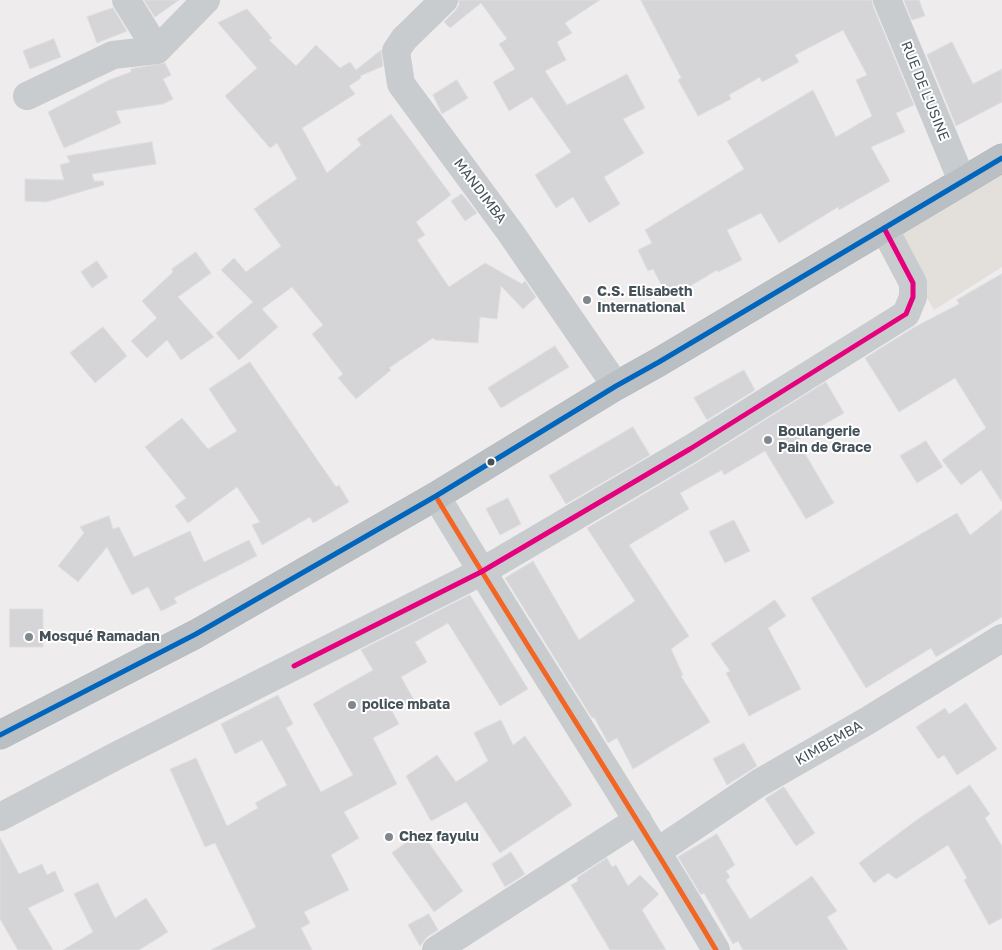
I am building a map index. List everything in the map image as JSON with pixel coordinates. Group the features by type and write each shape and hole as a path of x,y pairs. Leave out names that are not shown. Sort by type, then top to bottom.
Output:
{"highway":[{"path":"0,735 196,634 436,496 616,386 1002,158"}],"street":[{"path":"126,0 157,50"},
{"path":"27,96 113,55 157,50 206,0"},
{"name":"MANDIMBA","path":"444,0 404,39 396,50 400,84 510,232 616,386"},
{"name":"RUE DE L'USINE","path":"887,0 962,181"},
{"path":"0,817 116,756 481,572 690,449 906,314 913,297 913,283 884,228"},
{"path":"436,496 481,572 658,852 716,950"},
{"name":"KIMBEMBA","path":"658,852 759,784 867,721 1002,638"},
{"path":"436,950 638,820"}],"shaded area":[{"path":"1002,175 1002,267 934,310 893,238"}],"building":[{"path":"144,0 179,0 155,17"},
{"path":"459,0 600,0 565,23 572,33 557,42 566,60 545,71 567,105 627,74 645,108 623,119 644,153 604,177 620,204 589,223 573,197 556,208 535,175 571,152 532,97 509,111 493,82 515,69 499,44 507,39 481,3 450,28 444,22 455,11 459,5"},
{"path":"641,0 872,0 914,105 896,113 905,132 871,147 890,181 839,210 838,207 779,243 761,213 727,230 742,260 718,272 717,270 682,291 680,288 667,296 653,269 648,271 638,250 652,243 645,230 744,169 727,141 813,90 836,137 872,116 856,80 867,75 843,30 795,55 799,62 762,82 760,77 729,95 731,99 698,116 678,80 681,78"},
{"path":"904,0 919,0 925,16 912,20"},
{"path":"113,8 127,31 97,43 87,17"},
{"path":"247,9 272,38 269,40 296,66 316,45 340,68 350,62 356,70 381,50 383,66 360,76 361,78 349,86 355,94 302,128 327,173 361,145 357,139 391,114 451,195 416,222 425,235 417,240 449,287 485,263 522,284 525,281 536,297 523,309 501,286 497,319 480,317 478,343 435,340 433,338 389,368 391,370 356,399 338,378 343,374 312,334 323,325 292,287 262,309 278,327 239,360 216,333 253,302 221,270 234,258 246,272 281,246 254,209 297,179 277,143 270,148 225,96 257,68 218,23"},
{"path":"54,39 61,57 30,69 23,51"},
{"path":"952,42 973,84 1002,69 1002,102 956,126 927,55"},
{"path":"165,63 171,75 163,79 173,99 163,104 116,111 121,123 64,148 48,112 109,80 131,72 131,69"},
{"path":"457,80 468,98 442,114 433,95"},
{"path":"152,142 156,164 92,174 94,181 103,181 104,185 46,202 25,201 25,179 64,180 60,165 70,162 67,156"},
{"path":"462,194 477,213 465,221 451,201"},
{"path":"196,252 211,273 178,297 214,337 181,360 167,340 147,358 131,341 157,318 142,301 173,272 172,269"},
{"path":"97,261 108,277 92,288 81,272"},
{"path":"1002,274 1002,502 981,470 961,485 942,460 986,428 955,378 899,412 865,358 913,328 959,304 957,300"},
{"path":"103,327 127,356 95,383 70,353"},
{"path":"555,346 569,367 501,408 488,388"},
{"path":"250,362 336,487 339,485 349,502 313,523 310,517 262,545 252,525 260,522 237,487 188,523 175,506 186,498 145,447 182,418 208,449 237,431 209,389"},
{"path":"744,370 755,390 707,420 694,398"},
{"path":"826,382 844,413 797,440 834,503 806,519 765,451 724,475 722,470 680,493 689,509 629,545 689,636 671,649 683,675 681,676 710,722 633,769 617,738 608,743 594,717 592,718 505,578 533,561 579,640 635,601 587,528 698,462"},
{"path":"633,427 650,455 566,504 549,476"},
{"path":"926,441 943,467 917,483 900,456"},
{"path":"508,498 521,524 500,535 486,509"},
{"path":"1002,510 1002,617 936,657 931,648 866,688 811,598 957,513 970,535"},
{"path":"109,516 113,529 119,527 134,557 190,531 204,562 249,540 257,556 174,598 177,603 161,611 148,587 132,595 107,547 78,582 58,566 84,533 80,527"},
{"path":"734,520 750,551 725,563 709,532"},
{"path":"470,595 528,689 500,706 448,623 415,642 427,662 401,677 414,700 392,711 399,724 373,738 397,784 344,812 359,838 331,855 349,890 304,912 310,923 301,928 312,950 211,950 256,927 215,843 205,847 170,769 196,758 227,826 258,808 255,803 287,785 262,740 235,754 221,724 278,695 293,724 286,728 321,792 353,775 313,704 373,670 361,650"},
{"path":"775,600 786,616 768,628 801,689 749,716 726,673 730,671 711,644"},
{"path":"10,609 43,609 43,647 10,647"},
{"path":"966,703 997,749 957,775 944,755 938,759 916,727 945,708 949,714"},
{"path":"501,720 513,745 525,736 572,805 500,853 466,802 431,821 406,776 437,755 456,782 488,761 474,733"},
{"path":"744,743 757,766 727,785 713,759"},
{"path":"970,785 990,814 985,818 1002,846 1002,918 989,925 964,880 967,878 948,845 896,879 888,873 874,883 859,863 918,819"},
{"path":"784,787 815,833 796,846 765,799"},
{"path":"421,832 463,891 434,912 392,853"},
{"path":"717,834 735,865 726,871 730,877 726,880 750,919 812,876 837,911 827,917 848,950 743,950 738,941 733,944 704,893 701,895 678,857"},
{"path":"0,838 19,874 42,864 47,875 55,871 64,891 28,908 53,950 18,950 0,919"},
{"path":"511,852 525,874 505,887 492,864"},
{"path":"607,858 612,867 616,865 628,886 640,875 659,894 642,910 666,950 610,950 571,885 578,881 577,878"},
{"path":"98,883 115,918 146,898 168,932 139,950 63,950 93,932 74,894"},
{"path":"429,914 438,930 427,937 420,946 408,925"}],"transit line":[{"path":"0,735 196,634 436,496 616,386 1002,158"},
{"path":"294,666 481,572 690,449 906,314 913,297 913,283 884,228"},
{"path":"438,500 716,950"}],"place":[{"name":"C.S. Elisabeth International","path":"587,300"},
{"name":"Boulangerie Pain de Grace","path":"768,440"},
{"name":"Mosqué Ramadan","path":"29,637"},
{"name":"police mbata","path":"352,705"},
{"name":"Chez fayulu","path":"389,837"}]}
